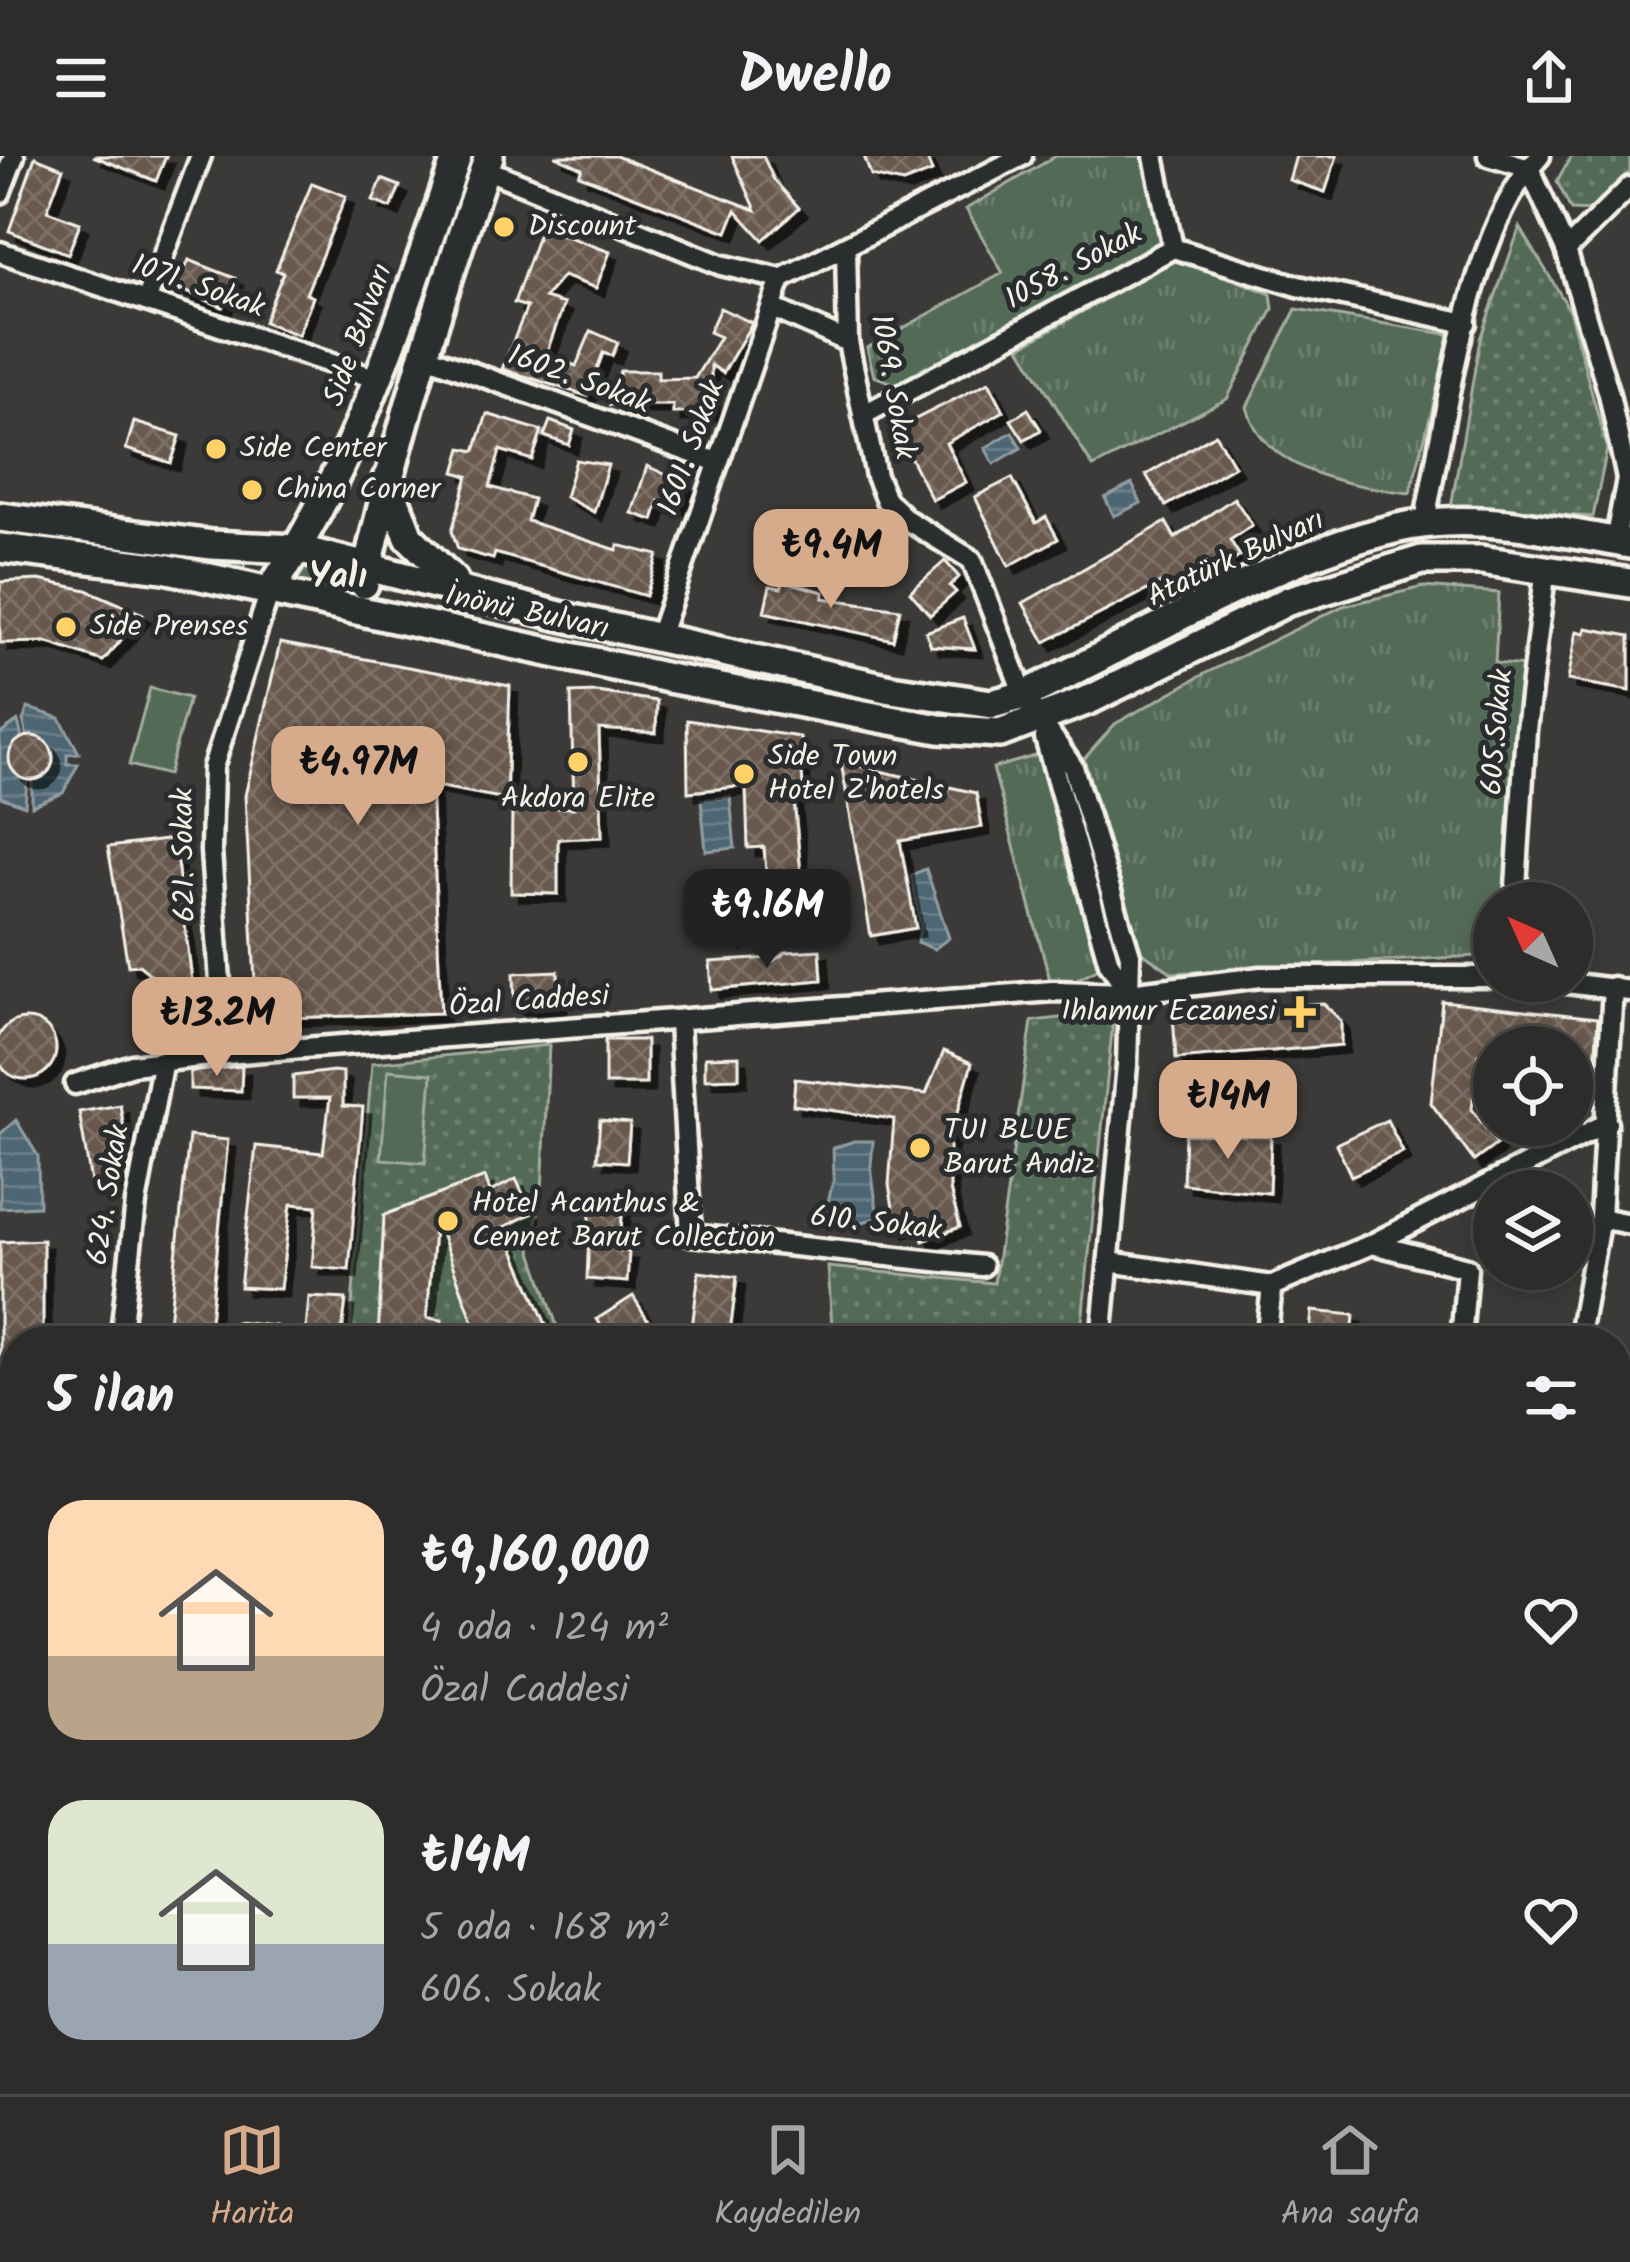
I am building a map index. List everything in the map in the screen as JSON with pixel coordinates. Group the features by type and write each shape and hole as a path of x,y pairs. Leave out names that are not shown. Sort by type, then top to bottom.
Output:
{"main road":[{"name":"Side Bulvarı","path":"293,553 312,510 341,472 456,157"},
{"path":"336,605 352,603 421,354 487,163"},
{"path":"386,476 409,537 439,570 466,589"},
{"name":"İnönü Bulvarı","path":"0,518 293,553 947,700 992,704 1024,695"},
{"name":"Atatürk Bulvarı","path":"1024,695 1302,560 1424,524 1495,524 1623,543"},
{"name":"İnönü Bulvarı","path":"0,548 95,556 668,678 939,729 1000,733 1040,722"},
{"path":"270,591 293,553"},
{"path":"293,553 287,584 304,598"},
{"name":"Atatürk Bulvarı","path":"1040,722 1245,620 1346,579 1422,560 1546,567 1630,583"}],"street":[{"path":"0,193 14,156"},
{"path":"146,301 201,156"},
{"path":"487,163 721,266 781,279 1022,156"},
{"path":"1154,156 1173,248"},
{"path":"1488,156 1534,162"},
{"path":"1534,162 1609,394 1627,479 1623,543"},
{"path":"1424,524 1466,323 1494,230 1534,162"},
{"path":"1566,250 1630,187"},
{"name":"1069. Sokak","path":"846,248 848,342 886,500 907,520 972,560 1024,695 1040,722 1109,963 1129,993"},
{"name":"1058. Sokak","path":"863,415 1173,248 1298,286 1466,323"},
{"name":"1071. Sokak","path":"0,252 376,379"},
{"name":"1601. Sokak","path":"659,637 717,462 775,309 781,279"},
{"path":"775,309 848,342"},
{"name":"1602. Sokak","path":"421,354 717,462"},
{"path":"1609,394 1630,389"},
{"name":"605.Sokak","path":"1516,882 1526,730 1546,567"},
{"name":"621. Sokak","path":"225,1054 212,850 213,767 270,591"},
{"name":"Özal Caddesi","path":"75,1084 163,1060 225,1054 1053,991 1129,993 1261,977 1473,977"},
{"path":"1581,1326 1600,1218 1622,989"},
{"path":"1103,1326 1129,993"},
{"name":"610. Sokak","path":"680,1022 691,1235 982,1267"},
{"name":"624. Sokak","path":"122,1326 136,1203 163,1060"},
{"path":"1109,1262 1272,1286 1372,1244 1607,1123"},
{"path":"1600,1218 1630,1224"},
{"path":"1372,1244 1467,1268 1462,1326"},
{"path":"1268,1326 1272,1286"}],"green space":[{"path":"1056,156 1147,156 1163,233 1159,245 898,385 874,376 867,348 1003,273 966,209"},
{"path":"1571,156 1630,156 1630,174 1594,211 1571,210 1557,181"},
{"path":"1520,227 1569,309 1607,449 1593,517 1451,507 1480,339"},
{"path":"1179,257 1271,294 1273,309 1227,399 1093,467 1020,347"},
{"path":"1296,309 1452,335 1410,493 1313,472 1271,447 1257,429 1247,407"},
{"path":"0,527 246,556 243,574 0,537"},
{"path":"307,563 349,571 348,589 339,594 301,585 297,576"},
{"path":"1423,587 1499,593 1495,663 1525,666 1510,882 1473,882 1473,956 1172,973 1141,951 1084,759 1115,724 1343,606"},
{"path":"150,688 189,698 168,775 129,765"},
{"path":"1049,752 1109,963 1053,991 993,768"},
{"path":"1114,1012 1082,1326 832,1326 828,1267 994,1283 1032,1021"},
{"name":"Hotel Acanthus & Cennet Barut Collection","path":"549,1045 542,1192 531,1249 557,1326 350,1326 372,1063"},
{"path":"388,1070 432,1074 425,1163 381,1159"}],"water":[{"path":"1012,432 1021,448 994,464 985,448"},
{"path":"1132,484 1141,503 1114,516 1105,498"},
{"path":"28,708 60,718 79,753 67,754 67,764 78,764 63,793 32,806 32,779 47,772 52,755 44,741 27,736 23,720"},
{"path":"18,721 22,738 9,758 14,772 27,779 25,806 0,797 0,734"},
{"path":"730,797 735,848 706,851 701,800"},
{"path":"926,869 949,938 934,949 917,942 921,927 911,875"},
{"path":"16,1120 38,1156 39,1206 0,1208 0,1134"},
{"path":"873,1141 871,1167 878,1218 851,1225 825,1213 834,1178 833,1148"}],"building":[{"path":"93,156 166,156 156,181"},
{"path":"555,156 616,156 756,210 732,156 763,156 774,180 799,208 763,240 736,210 727,232 579,175 582,168"},
{"path":"864,156 926,156 932,172 903,183 871,176"},
{"path":"1296,156 1337,156 1325,192 1289,180"},
{"path":"35,157 63,168 47,211 80,223 68,254 9,231"},
{"path":"382,179 400,186 391,208 373,201"},
{"path":"312,183 346,196 306,294 313,297 298,335 264,322 283,273 276,270"},
{"path":"541,227 610,252 596,288 563,276 544,298 564,304 546,354 576,366 591,331 618,343 612,356 603,353 587,396 502,369 527,307 514,303"},
{"path":"189,260 235,278 223,307 177,288"},
{"path":"720,308 752,323 723,373 711,365 711,412 673,413 673,405 610,405 620,371 658,371 658,379 695,378 720,337 709,332"},
{"path":"989,382 1004,411 946,443 966,482 932,500 896,429"},
{"path":"1028,409 1041,430 1024,440 1011,420"},
{"path":"487,414 542,431 532,460 500,450 490,487 533,499 527,521 617,550 618,545 658,555 646,596 495,553 493,559 458,549 452,531 468,476 455,472 462,448 475,451"},
{"path":"550,421 574,430 569,445 544,436"},
{"path":"134,422 180,436 171,463 126,449"},
{"path":"1215,434 1234,466 1166,506 1146,475"},
{"path":"576,460 608,465 594,512 565,497"},
{"path":"647,466 686,484 679,507 659,501 653,520 632,513"},
{"path":"1012,478 1036,523 1046,517 1058,539 1009,566 975,497"},
{"path":"1234,498 1252,525 1230,540 1240,556 1206,579 1202,573 1169,592 1163,582 1045,642 1023,603 1166,522 1175,538"},
{"path":"945,561 959,577 950,586 956,592 930,615 910,592"},
{"name":"Side Prenses","path":"39,580 87,590 143,614 103,661 46,642 0,643 0,582"},
{"path":"784,581 824,592 823,598 900,609 893,640 764,612 770,586 781,588"},
{"path":"963,618 975,649 931,646 926,632"},
{"path":"1586,628 1630,636 1630,691 1568,680 1577,631 1585,633"},
{"path":"280,643 510,686 506,799 431,785 441,1013 257,1019 245,796"},
{"path":"571,693 657,701 656,733 599,729 602,837 558,839 558,894 511,893 512,807 574,808"},
{"name":"Side Town Hotel Z'hotels","path":"687,720 800,737 803,788 793,790 802,884 767,886 764,847 748,848 746,786 688,792"},
{"path":"31,736 46,743 53,758 46,773 31,780 16,773 9,758 16,743"},
{"path":"841,762 976,793 982,827 900,841 916,928 871,936"},
{"path":"174,839 196,1012 139,965 128,966 108,847"},
{"path":"746,905 752,919 742,924 748,935 734,942 729,930 718,935 711,921"},
{"path":"820,950 822,980 712,990 710,962 770,958 772,962 786,952"},
{"path":"558,971 559,1005 515,1006 514,973"},
{"path":"1442,1001 1598,1018 1595,1066 1593,1026 1473,1026 1473,1146 1494,1146 1474,1161 1431,1103"},
{"path":"1323,1003 1341,1021 1341,1045 1176,1059 1173,1015"},
{"path":"15,1021 37,1021 54,1038 54,1060 37,1077 15,1077 -1,1061 -1,1037"},
{"path":"605,1040 646,1040 646,1084 605,1084"},
{"name":"TUI BLUE Barut Andiz","path":"944,1051 972,1063 949,1143 950,1190 960,1227 923,1241 918,1224 897,1229 889,1185 894,1119 793,1105 795,1079 926,1094"},
{"path":"739,1056 739,1078 705,1079 705,1057"},
{"path":"242,1066 241,1091 190,1089 190,1072"},
{"path":"343,1072 343,1106 363,1107 349,1270 312,1267 317,1206 291,1204 280,1289 240,1287 256,1146 323,1153 330,1098 293,1098 293,1076"},
{"path":"120,1105 130,1163 126,1182 92,1188 79,1112"},
{"path":"600,1120 630,1123 627,1162 597,1160"},
{"path":"1387,1120 1403,1152 1351,1176 1336,1144"},
{"path":"1185,1134 1271,1136 1269,1193 1183,1184"},
{"path":"189,1136 228,1140 209,1326 169,1326"},
{"path":"485,1177 490,1192 516,1179 532,1213 504,1227 547,1326 475,1326 435,1217 427,1318 442,1320 442,1326 379,1326 384,1215"},
{"path":"591,1194 623,1196 620,1251 629,1252 627,1282 587,1279"},
{"path":"43,1240 43,1326 0,1326 0,1242"},
{"path":"699,1272 737,1277 731,1326 692,1326"},
{"path":"633,1296 651,1325 601,1326 597,1319"},
{"path":"309,1297 346,1299 343,1326 306,1326"},
{"path":"1312,1311 1354,1315 1353,1326 1310,1326"}],"place":[{"name":"Discount","path":"504,227"},
{"name":"Side Center","path":"216,449"},
{"name":"China Corner","path":"252,490"},
{"name":"Side Prenses","path":"66,627"},
{"name":"Akdora Elite","path":"578,762"},
{"name":"Side Town Hotel Z'hotels","path":"744,774"},
{"name":"Ihlamur Eczanesi","path":"1300,1012"},
{"name":"TUI BLUE Barut Andiz","path":"920,1148"},
{"name":"Hotel Acanthus & Cennet Barut Collection","path":"448,1221"}],"district":[{"name":"Yalı","path":"338,577"}]}
